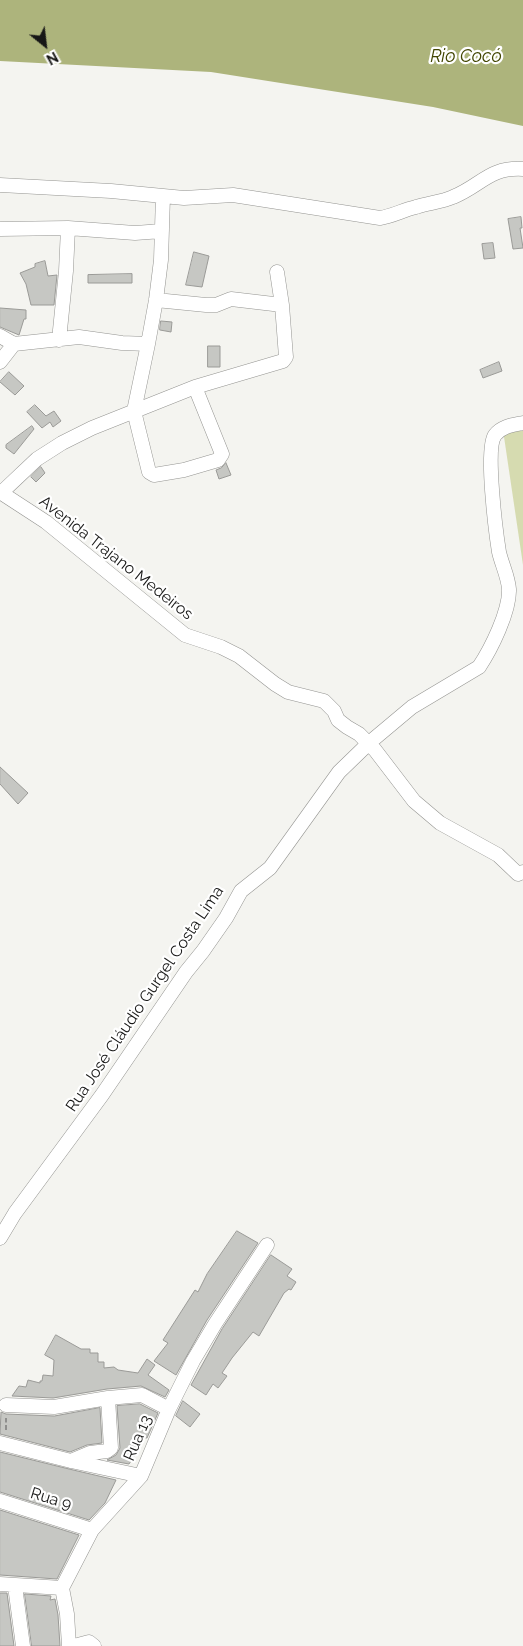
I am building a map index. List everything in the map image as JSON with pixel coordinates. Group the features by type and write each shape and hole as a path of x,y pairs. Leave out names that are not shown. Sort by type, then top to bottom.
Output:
{"street":[{"path":"0,185 111,191 184,198 233,195 380,218 392,217 410,208 452,198 493,173 506,169 523,169"},
{"path":"163,196 161,260 156,300 134,411 151,474 184,470 218,460 222,454 195,386"},
{"path":"0,229 68,228 135,233 162,231"},
{"path":"59,340 68,228"},
{"path":"0,493 37,459 62,443 195,386 283,361 286,357 277,272"},
{"path":"156,300 216,305 231,298 282,305"},
{"path":"0,336 14,344 79,337 122,343 148,344"},
{"path":"0,362 14,344"},
{"name":"Rua José Cláudio Gurgel Costa Lima","path":"0,1238 15,1214 102,1095 186,972 226,918 241,891 270,868 339,772 369,743 412,707 479,667 490,649 499,628 509,590 500,554 492,487 491,457 494,436 504,427 523,424"},
{"name":"Avenida Trajano Medeiros","path":"0,493 46,522 179,631 244,659 288,692 324,701 334,711 338,720 369,743 414,801 444,825 498,855 520,873"},
{"name":"Rua 13","path":"62,1588 92,1530 141,1476 169,1409 215,1324 267,1245"},
{"path":"6,1405 54,1407 108,1398 142,1395 169,1409"},
{"path":"70,1461 90,1452 107,1451 111,1448 108,1398"},
{"path":"3,1443 70,1461 141,1476"},
{"name":"Rua 9","path":"0,1501 92,1530"},
{"path":"0,1584 62,1588 67,1614 69,1646"},
{"path":"15,1586 23,1646"},
{"path":"74,1646 88,1642 94,1646"}],"path":[{"path":"3,1443 6,1405"}],"shaded area":[{"path":"523,427 523,565 503,430"}],"water":[{"name":"Rio Cocó","path":"0,0 523,0 523,126 433,107 211,72 0,61"}],"building":[{"path":"521,217 522,228 520,228 523,248 513,249 508,219"},
{"path":"493,243 495,258 484,259 482,244"},
{"path":"194,252 209,256 202,287 186,285"},
{"path":"45,261 48,276 57,275 54,305 31,305 26,284 20,273 35,267 35,264"},
{"path":"132,274 132,283 88,283 88,275"},
{"path":"0,308 26,310 26,319 24,319 19,335 0,327"},
{"path":"161,321 172,322 171,332 160,330"},
{"path":"208,346 220,346 220,367 208,367"},
{"path":"499,362 502,371 483,378 480,370"},
{"path":"9,372 24,386 15,395 0,382"},
{"path":"35,405 46,416 54,411 61,421 53,427 50,422 42,428 27,412"},
{"path":"32,426 34,429 14,454 6,448 6,445"},
{"path":"226,463 231,475 219,479 216,470"},
{"path":"41,467 45,473 36,482 31,477"},
{"path":"0,767 28,793 18,804 0,784"},
{"path":"237,1231 258,1243 207,1320 176,1375 154,1361 168,1343 163,1340 195,1290 198,1292 207,1274"},
{"path":"271,1255 292,1269 287,1276 296,1282 291,1290 289,1289 284,1293 259,1336 253,1332 232,1358 222,1373 227,1376 218,1388 213,1384 206,1395 191,1385 222,1329"},
{"path":"56,1335 81,1349 90,1349 90,1353 98,1353 98,1362 104,1362 104,1368 114,1367 118,1370 138,1373 147,1359 155,1365 148,1375 169,1390 165,1397 141,1386 107,1389 53,1398 12,1396 19,1386 26,1387 28,1380 40,1383 43,1375 53,1376 54,1360 45,1355"},
{"path":"183,1401 200,1414 190,1427 176,1416"},
{"path":"140,1404 158,1413 147,1438 140,1437 139,1449 129,1464 107,1460 116,1455 120,1448 117,1406"},
{"path":"100,1408 102,1443 87,1445 70,1452 0,1434 1,1412 6,1414 54,1416"},
{"path":"0,1452 116,1480 105,1503 89,1520 0,1492"},
{"path":"0,1510 79,1535 57,1579 0,1575"},
{"path":"0,1593 7,1593 14,1646 0,1646"},
{"path":"25,1594 51,1596 50,1600 55,1599 60,1646 32,1646"}]}
